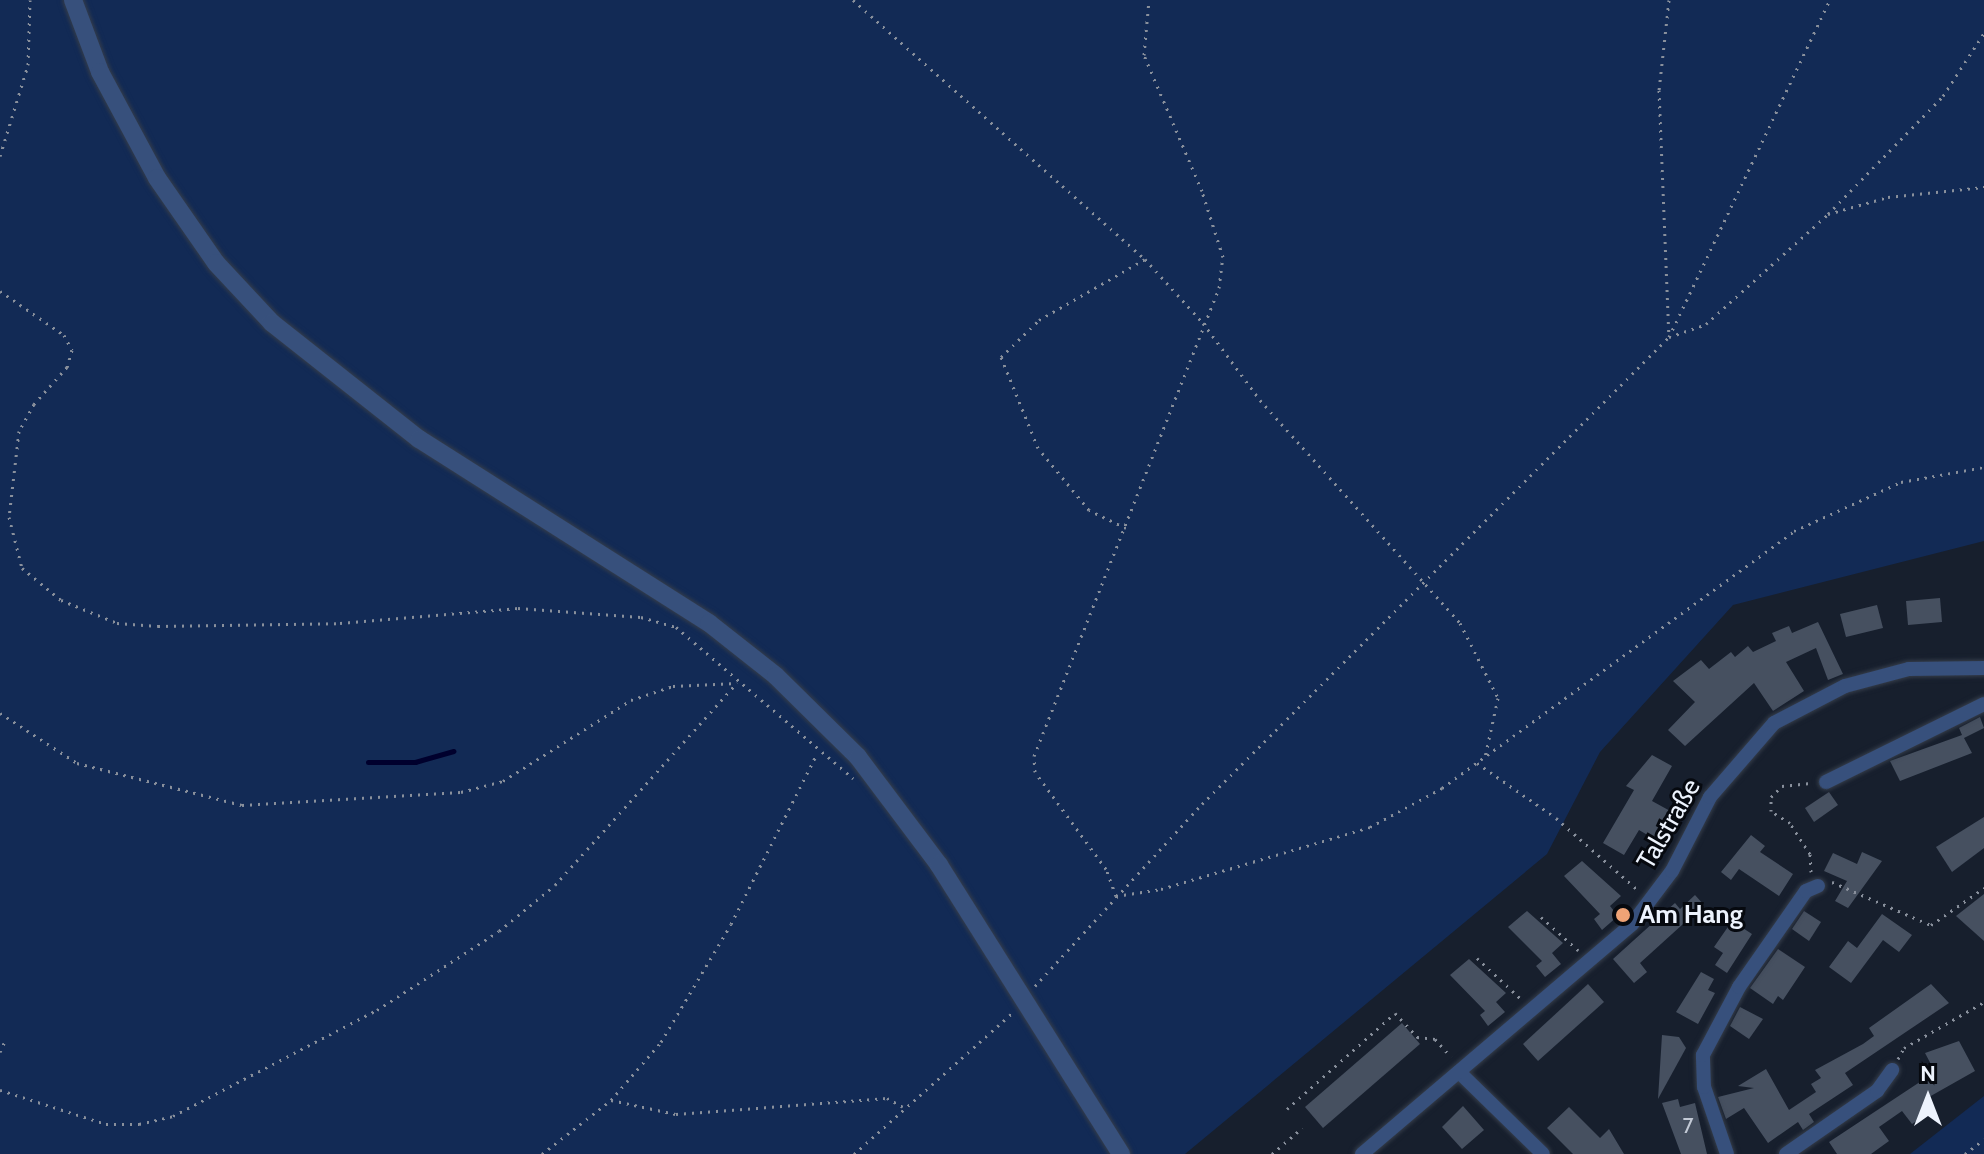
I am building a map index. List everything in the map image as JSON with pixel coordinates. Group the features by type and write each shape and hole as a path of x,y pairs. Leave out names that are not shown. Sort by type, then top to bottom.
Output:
{"street":[{"path":"73,0 100,72 157,178 216,263 272,323 374,407 663,591 776,676 873,774 1025,996 1121,1154"},
{"name":"Talstraße","path":"1362,1154 1632,924 1672,871 1710,797 1774,723 1811,700 1883,676 1984,668"},
{"path":"1826,782 1984,704"},
{"path":"1727,1154 1704,1087 1703,1055 1739,987 1806,891 1818,886"},
{"path":"1786,1154 1877,1091 1892,1070"},
{"path":"1459,1072 1543,1154"}],"path":[{"path":"0,156 28,65 30,0"},
{"path":"853,0 1145,259 1203,323 1260,400 1460,623 1495,686 1485,757"},
{"path":"1116,896 1106,869 1035,772 1034,756 1219,288 1223,257 1144,55 1149,0"},
{"path":"1669,0 1659,90 1669,337"},
{"path":"1025,996 1116,896 1669,337 1830,0"},
{"path":"1669,337 1706,324 1828,214 1943,96 1984,33"},
{"path":"1828,214 1888,197 1984,187"},
{"path":"1126,528 1089,510 1038,448 1001,357 1039,320 1145,259"},
{"path":"0,291 64,335 72,350 67,367 34,404 19,431 9,517 22,568 61,600 117,623 158,626 340,623 518,608 641,617 676,627 737,683 798,730 817,754 700,979 661,1042 611,1100 542,1154"},
{"path":"1116,896 1161,889 1370,827 1477,763 1794,531 1901,482 1984,467"},
{"path":"0,713 77,763 242,805 461,792 503,781 631,700 673,686 737,683"},
{"path":"0,1090 94,1122 139,1124 173,1116 377,1010 499,931 555,885 737,683"},
{"path":"1477,763 1556,818 1639,892"},
{"path":"1803,784 1782,786 1771,797 1771,811 1790,823 1814,864"},
{"path":"1845,887 1931,925 1984,888"},
{"path":"1541,917 1579,951"},
{"path":"1477,958 1521,999"},
{"path":"1904,1048 1984,1002"},
{"path":"1287,1109 1395,1013 1417,1037 1435,1039 1451,1057"},
{"path":"854,1154 1010,1016"},
{"path":"0,1052 4,1043"},
{"path":"611,1100 676,1114 887,1098 904,1108"},
{"path":"1272,1154 1302,1128"},
{"path":"1965,1154 1984,1139"},
{"path":"858,1149 862,1154"}],"shaded area":[{"path":"0,0 1984,0 1984,541 1733,605 1600,752 1547,854 1185,1154 0,1154"},
{"path":"1984,1096 1984,1154 1910,1154"}],"building":[{"path":"1940,598 1942,622 1908,625 1906,601"},
{"path":"1877,605 1883,628 1846,637 1840,614"},
{"path":"1818,622 1843,674 1828,680 1816,648 1786,662 1804,691 1773,711 1754,683 1685,746 1668,730 1695,702 1673,681 1701,660 1709,669 1731,652 1735,657 1748,646 1753,652 1776,641 1772,633 1789,626 1792,633"},
{"path":"1980,717 1984,728 1964,738 1972,753 1900,781 1890,761 1962,735 1959,728"},
{"path":"1652,755 1672,766 1652,801 1683,818 1666,846 1639,830 1624,855 1603,843 1634,790 1626,786"},
{"path":"1829,792 1838,805 1814,822 1805,808"},
{"path":"1984,817 1984,848 1952,872 1936,847"},
{"path":"1751,835 1765,846 1760,852 1793,874 1779,896 1739,869 1731,880 1721,872"},
{"path":"1862,852 1882,861 1848,908 1835,901 1847,881 1824,871 1833,853 1857,864"},
{"path":"1582,861 1621,896 1610,906 1618,916 1602,930 1594,919 1600,914 1564,876"},
{"path":"1984,894 1984,941 1956,916"},
{"path":"1695,895 1704,905 1640,963 1647,972 1634,983 1613,959 1675,903 1680,909"},
{"path":"1527,911 1563,943 1552,953 1561,964 1545,977 1536,966 1542,961 1508,927"},
{"path":"1804,911 1821,922 1809,941 1792,929"},
{"path":"1882,914 1912,935 1899,952 1883,940 1851,983 1829,967 1848,941 1857,948"},
{"path":"1732,921 1752,934 1727,973 1715,965 1723,953 1714,947"},
{"path":"1778,949 1805,967 1783,1000 1778,996 1773,1004 1750,988"},
{"path":"1469,959 1506,993 1496,1002 1505,1012 1488,1026 1480,1015 1485,1011 1450,975"},
{"path":"1701,972 1714,979 1708,990 1715,993 1698,1024 1676,1012"},
{"path":"1588,984 1604,1002 1538,1061 1523,1044"},
{"path":"1931,984 1949,1003 1845,1073 1853,1085 1809,1114 1814,1122 1803,1130 1798,1122 1768,1143 1744,1108 1726,1119 1718,1097 1754,1088 1738,1086 1766,1069 1789,1110 1816,1092 1811,1084 1821,1078 1815,1070 1874,1036 1869,1028"},
{"path":"1740,1007 1763,1019 1749,1039 1730,1026"},
{"path":"1402,1023 1420,1044 1323,1128 1305,1107"},
{"path":"1662,1035 1679,1037 1686,1048 1658,1099"},
{"path":"1959,1041 1975,1071 1929,1097 1930,1112 1912,1124 1902,1111 1879,1127 1889,1141 1871,1154 1837,1154 1829,1142 1935,1072 1925,1053"},
{"path":"1678,1099 1680,1107 1695,1103 1707,1154 1681,1154 1662,1103"},
{"path":"1463,1106 1484,1130 1462,1149 1442,1127"},
{"path":"1569,1107 1600,1138 1609,1129 1624,1154 1573,1154 1547,1128"}],"waterway":[{"path":"368,762 415,762 453,751"}],"place":[{"name":"Am Hang","path":"1623,915"}]}
